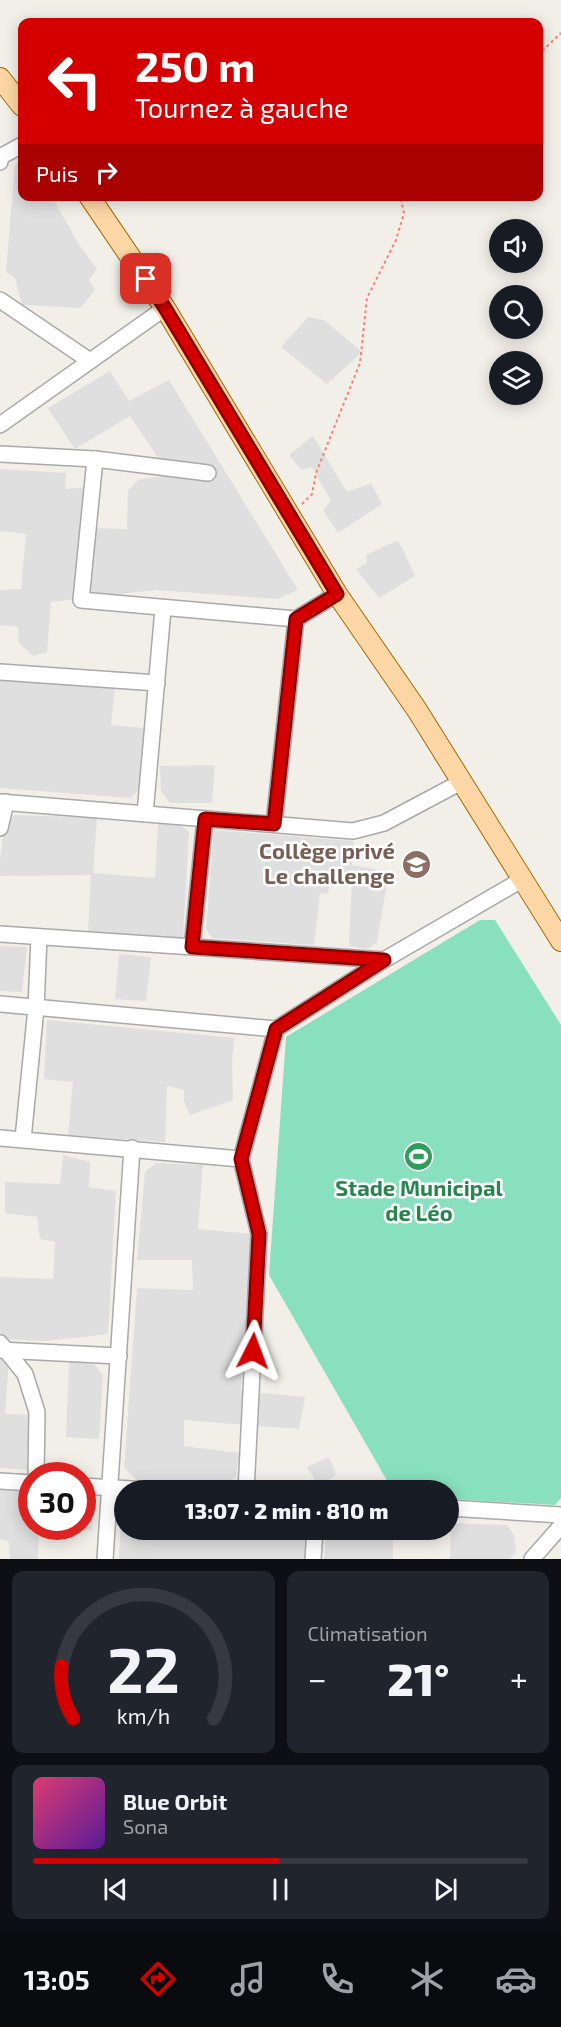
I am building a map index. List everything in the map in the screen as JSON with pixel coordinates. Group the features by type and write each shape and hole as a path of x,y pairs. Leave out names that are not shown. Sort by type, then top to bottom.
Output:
{"main road":[{"path":"0,78 18,100"},
{"path":"92,201 165,308 337,594 417,710 561,941"}],"street":[{"path":"0,162 0,156 18,147"},
{"path":"0,300 90,361"},
{"path":"0,424 165,308"},
{"path":"0,454 95,459 208,473"},
{"path":"95,459 81,600 296,619 337,594"},
{"path":"145,814 163,609"},
{"path":"274,824 296,619"},
{"path":"0,672 157,683"},
{"path":"0,828 3,802 352,831 384,823 462,781"},
{"path":"192,947 205,819"},
{"path":"0,1004 276,1029 384,960 523,879"},
{"path":"0,934 384,960"},
{"path":"23,1139 36,1008 39,937"},
{"path":"247,1480 259,1234 241,1159 276,1029"},
{"path":"0,1138 241,1159"},
{"path":"105,1559 132,1148"},
{"path":"2,1348 119,1356"},
{"path":"2,1348 25,1374 37,1412 36,1462"},
{"path":"0,1481 18,1482"},
{"path":"96,1487 114,1488"},
{"path":"459,1509 561,1515"},
{"path":"532,1559 561,1526"},
{"path":"313,1559 314,1540"}],"path":[{"path":"543,50 561,33"},
{"path":"289,515 312,494 316,473 360,363 368,298 396,240 404,213 401,201"}],"shaded area":[{"path":"18,162 18,201 54,201 78,243 97,269 89,280 95,290 80,308 22,305 15,278 6,272 15,165"},
{"path":"308,317 324,320 362,352 327,384 281,347"},
{"path":"110,371 129,401 169,380 298,590 277,599 155,590 51,602 47,652 33,656 19,643 18,627 0,625 0,590 21,589 26,534 0,531 0,469 66,473 65,489 86,487 83,528 127,529 128,490 138,480 170,475 130,416 75,449 48,408"},
{"path":"313,436 347,492 371,483 382,504 338,533 323,510 331,501 312,467 301,470 289,455"},
{"path":"398,540 415,576 379,598 356,569 367,563 366,555"},
{"path":"0,677 115,687 111,725 145,728 139,789 131,798 0,788"},
{"path":"215,765 212,803 170,803 161,791 160,766"},
{"path":"15,815 97,818 93,873 155,878 158,823 179,824 189,832 183,939 88,931 91,875 0,876 5,824"},
{"path":"214,830 354,841 352,865 389,872 377,942 368,949 349,946 352,878 331,874 328,894 320,893 314,945 212,938 206,929"},
{"path":"0,946 27,947 22,992 0,991"},
{"path":"119,954 151,957 146,1001 115,999"},
{"path":"47,1020 235,1038 232,1058 233,1100 190,1115 184,1102 184,1090 167,1086 165,1142 68,1135 73,1082 44,1079"},
{"path":"63,1155 90,1162 89,1187 116,1191 108,1334 46,1341 7,1339 0,1333 0,1277 53,1279 55,1242 40,1239 37,1217 5,1213 5,1182 60,1184"},
{"path":"156,1163 203,1165 198,1229 252,1234 241,1391 305,1397 299,1429 184,1420 184,1446 239,1453 236,1476 232,1480 137,1480 124,1468 137,1288 193,1290 192,1260 137,1260 145,1172"},
{"path":"0,1358 9,1359 5,1414 34,1415 31,1462 18,1462 18,1469 0,1468"},
{"path":"69,1362 94,1364 103,1375 99,1439 66,1437"},
{"path":"329,1457 336,1475 328,1480 315,1480 307,1467"},
{"path":"0,1490 18,1491 18,1540 39,1540 38,1559 10,1559 9,1542 0,1539"},
{"path":"459,1523 507,1525 514,1535 516,1552 510,1559 450,1559 451,1540 459,1540"},
{"path":"120,1540 306,1540 305,1559 119,1559"},
{"path":"326,1540 393,1540 393,1559 324,1559"}],"green space":[{"name":"Stade Municipal de Léo","path":"480,920 495,920 561,1025 561,1498 555,1505 459,1500 459,1480 387,1480 269,1275 286,1037"}],"place":[{"name":"Collège privé Le challenge","path":"416,864"},
{"name":"Stade Municipal de Léo","path":"419,1156"}],"route":[{"path":"146,279 337,594 296,619 274,824 205,819 192,947 384,960 276,1029 241,1159 259,1234 253,1351"}]}
